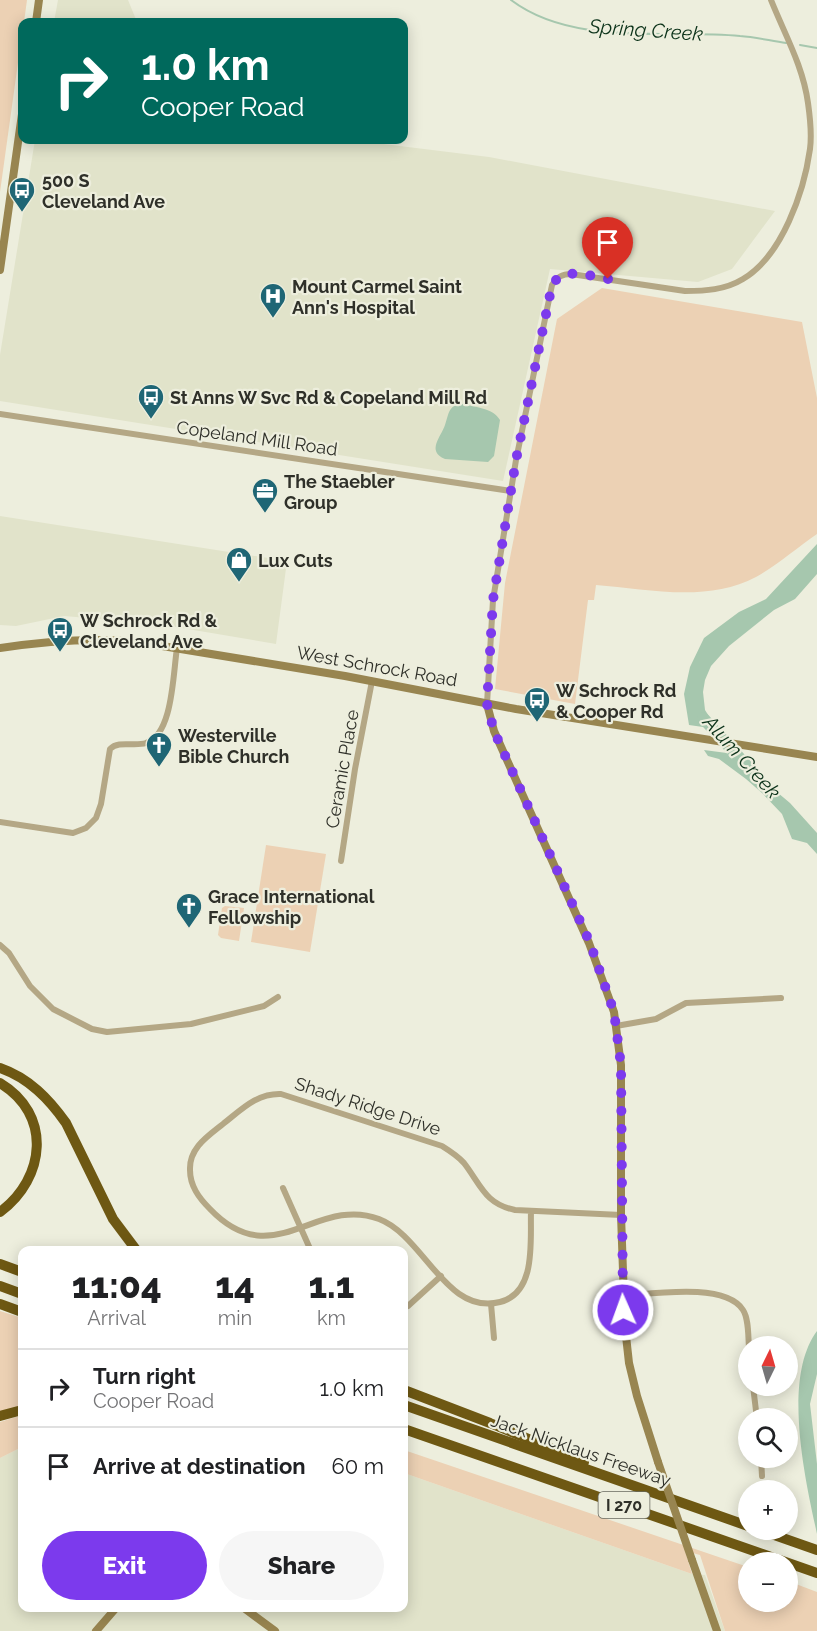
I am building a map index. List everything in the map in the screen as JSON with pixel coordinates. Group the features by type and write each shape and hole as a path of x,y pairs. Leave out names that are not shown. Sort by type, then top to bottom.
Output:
{"highway":[{"path":"0,1068 34,1087 56,1109 66,1123 114,1219 133,1246"},
{"path":"0,1083 19,1098 29,1110 36,1144 35,1164 31,1176 23,1191 0,1212"},
{"path":"0,1264 18,1271"},
{"path":"0,1286 18,1293"},
{"path":"0,1304 18,1311"},
{"path":"408,1392 535,1441 636,1486"},
{"name":"Jack Nicklaus Freeway","path":"408,1406 738,1522"},
{"path":"0,1416 18,1411"},
{"name":"Jack Nicklaus Freeway","path":"408,1430 817,1573"},
{"path":"408,1437 506,1464"},
{"path":"789,1540 817,1550"}],"street":[{"path":"37,18 39,0"},
{"path":"717,1631 645,1424 629,1363 622,1296 621,1065 610,996 598,963 494,731 487,704 493,600 511,491 552,285 556,278 563,274 571,274 685,291 723,288 756,270 779,240 802,186 810,147 804,80 794,50 771,0"},
{"path":"0,270 18,142"},
{"name":"Copeland Mill Road","path":"0,414 511,491"},
{"name":"West Schrock Road","path":"0,648 56,641 112,639 177,648 372,681 487,704 817,758"},
{"path":"0,822 73,833 86,828 96,818 101,804 110,749 119,744 134,746 149,742 161,732 167,717 177,648"},
{"name":"Ceramic Place","path":"341,861 355,769 372,681"},
{"path":"0,945 9,953 30,986 53,1008 92,1029 107,1032 191,1024 264,1006 278,997"},
{"path":"616,1026 656,1019 686,1003 781,998"},
{"name":"Shady Ridge Drive","path":"301,1228 274,1236 252,1234 231,1226 202,1202 190,1180 191,1158 203,1140 258,1097 271,1093 291,1096 442,1146 463,1161 485,1194 498,1205 515,1210 621,1215"},
{"path":"284,1188 309,1246"},
{"path":"301,1228 330,1216 342,1214 377,1218 398,1229 460,1296 475,1303 491,1304 506,1301 518,1293 524,1283 528,1272 531,1211"},
{"path":"408,1306 441,1276"},
{"path":"622,1296 683,1291 735,1301 745,1312 748,1336"},
{"path":"491,1304 494,1338"},
{"path":"762,1468 762,1476"},
{"path":"96,1631 113,1612"},
{"path":"250,1612 276,1631"}],"shaded area":[{"path":"0,0 27,0 25,18 18,18 18,63 0,192"},
{"path":"58,0 128,0 135,18 55,18"},
{"name":"Mount Carmel Saint Ann's Hospital","path":"34,144 383,144 489,157 775,211 732,269 698,282 550,269 503,481 0,401 0,355"},
{"path":"602,288 802,322 817,398 817,534 756,577 718,590 677,592 596,585 594,600 588,600 575,704 495,689 505,583 557,319"},
{"path":"0,516 287,561 276,644 158,624 64,616 16,626 0,625"},
{"path":"266,845 326,854 310,952 251,942"},
{"path":"225,906 244,908 239,941 221,938 218,935 222,908"},
{"path":"0,1311 18,1317 18,1408 0,1414"},
{"path":"18,1416 18,1449 0,1458 0,1422"},
{"path":"18,1449 18,1612 408,1612 408,1474 692,1574 705,1575 725,1631 0,1631 0,1458"},
{"path":"408,1451 738,1564 738,1612 798,1612 798,1585 817,1592 817,1631 725,1631 700,1555 685,1551 692,1574 408,1474"}],"water":[{"path":"462,404 488,410 500,420 494,456 488,462 445,459 436,452 436,444 450,411 454,406"},
{"path":"817,544 817,574 795,599 774,610 729,646 711,666 703,692 705,710 717,729 689,725 684,694 690,667 704,638 739,612 766,599"},
{"path":"704,750 742,755 765,782 790,803 817,833 817,854 807,843 792,839 782,814 762,793 719,759 708,756"},
{"path":"817,1331 817,1374 810,1404 817,1464 817,1534 802,1458 798,1401 806,1351"}],"waterway":[{"name":"Spring Creek","path":"511,0 536,15 592,30 622,33 712,34 752,37 786,43"},
{"path":"800,45 817,48"},
{"name":"Alum Creek","path":"703,718 746,765"}],"place":[{"name":"500 S Cleveland Ave","path":"22,213"},
{"name":"Mount Carmel Saint Ann's Hospital","path":"273,319"},
{"name":"St Anns W Svc Rd & Copeland Mill Rd","path":"151,420"},
{"name":"The Staebler Group","path":"265,514"},
{"name":"Lux Cuts","path":"239,583"},
{"name":"W Schrock Rd & Cleveland Ave","path":"60,653"},
{"name":"W Schrock Rd & Cooper Rd","path":"537,723"},
{"name":"Westerville Bible Church","path":"159,768"},
{"name":"Grace International Fellowship","path":"189,929"}],"route":[{"path":"608,279 563,274 556,278 552,285 516,460 493,600 487,704 494,731 590,943 614,1012 621,1065 623,1310"}]}
